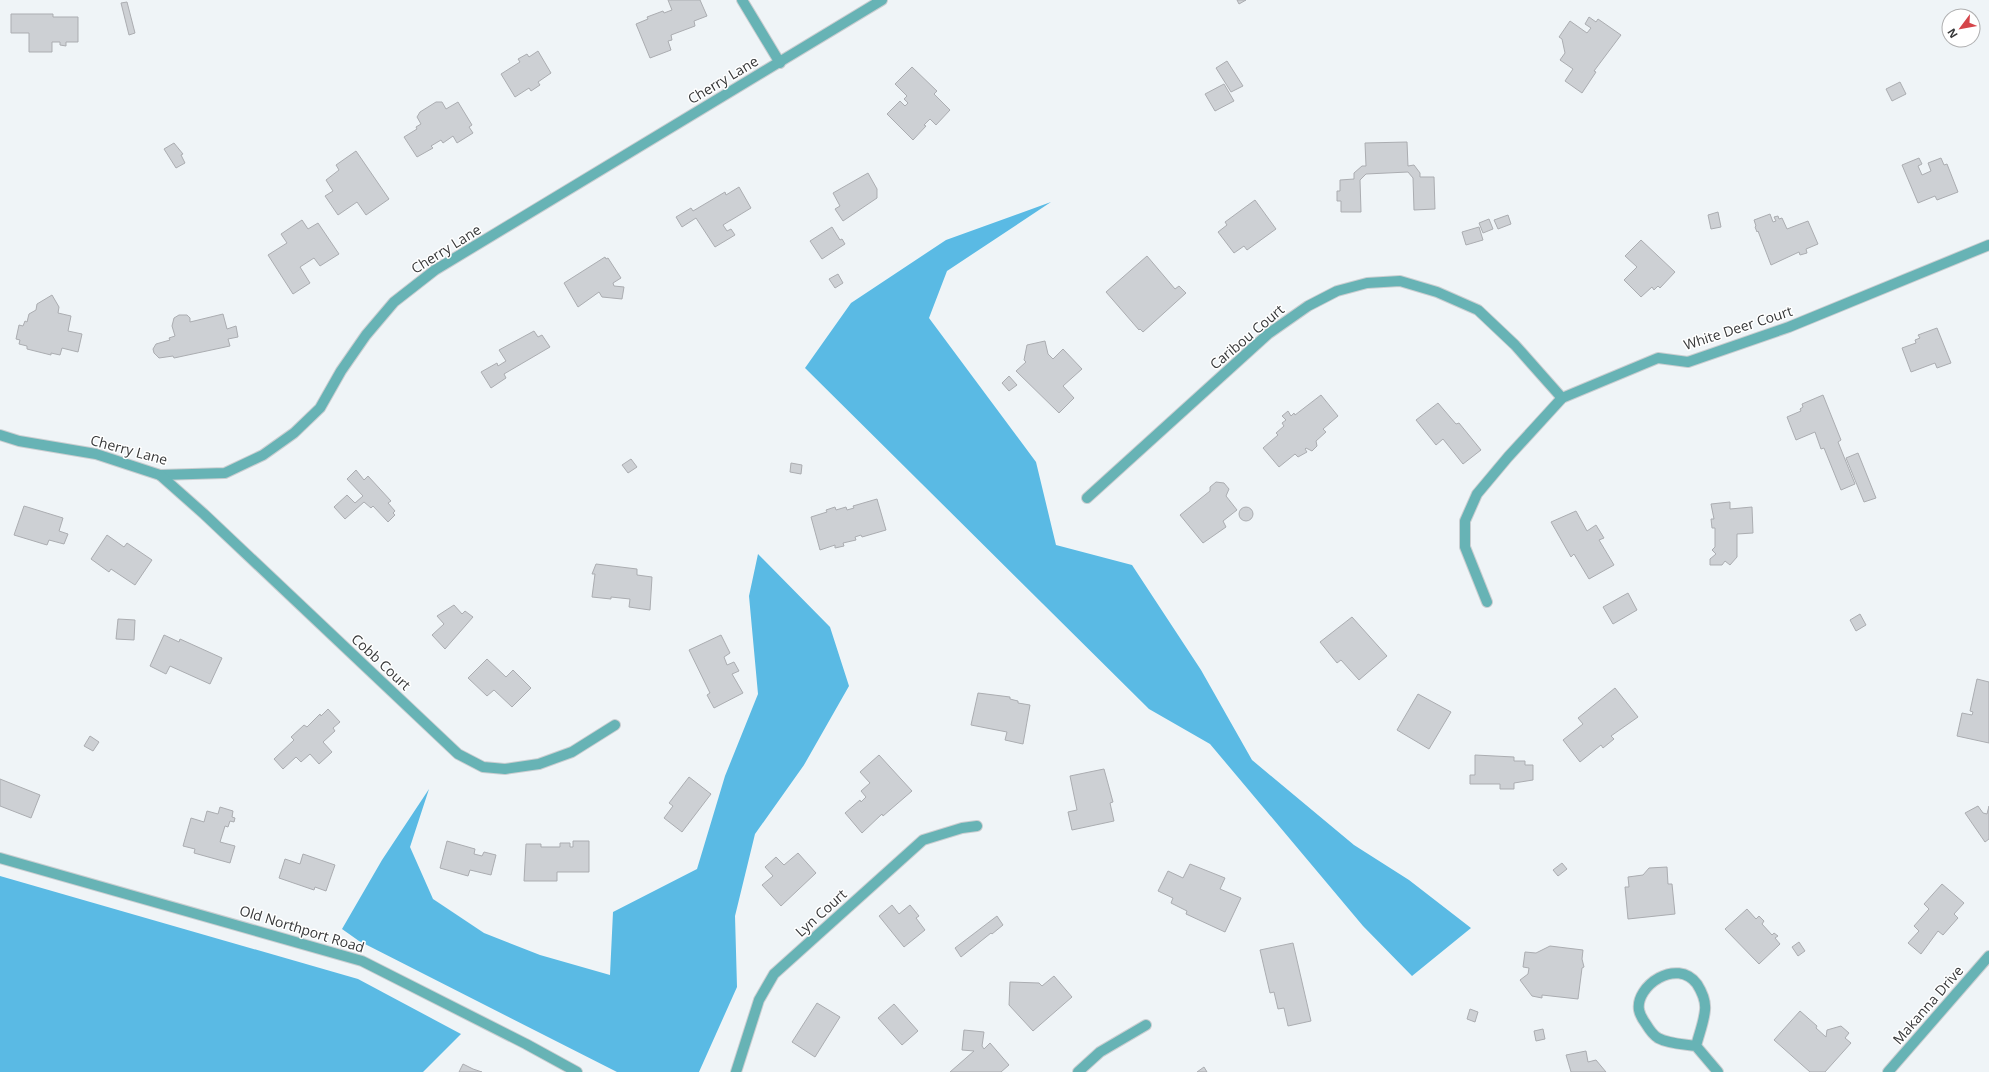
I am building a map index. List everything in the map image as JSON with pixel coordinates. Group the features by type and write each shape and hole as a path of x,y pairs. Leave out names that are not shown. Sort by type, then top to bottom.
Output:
{"street":[{"path":"742,0 780,62"},
{"name":"Cherry Lane","path":"0,435 19,441 96,454 160,475 225,473 263,455 294,433 320,408 341,371 375,324 394,302 435,270 882,0"},
{"name":"White Deer Court","path":"1487,602 1465,548 1465,521 1478,494 1508,457 1562,398 1658,358 1688,362 1789,327 1989,245"},
{"name":"Caribou Court","path":"1087,498 1268,334 1308,306 1337,291 1367,284 1400,281 1437,292 1478,310 1515,345 1562,398"},
{"name":"Cobb Court","path":"160,475 204,514 458,754 483,767 505,769 539,764 572,752 615,725"},
{"name":"Lyn Court","path":"736,1072 759,1000 774,974 923,840 962,828 977,826"},
{"name":"Old Northport Road","path":"0,858 362,961 526,1044 577,1072"},
{"name":"Makanna Drive","path":"1888,1072 1989,956"},
{"path":"1696,1046 1705,1009 1704,998 1700,989 1692,978 1684,974 1672,972 1663,975 1652,982 1640,1001 1639,1009 1643,1019 1656,1037 1668,1042 1696,1046 1718,1072"},
{"path":"1078,1072 1100,1052 1146,1025"}],"shaded area":[{"path":"1051,202 947,271 929,318 1036,462 1056,545 1132,565 1201,670 1252,760 1354,845 1409,880 1471,928 1412,976 1363,926 1210,744 1149,709 805,368 851,303 946,240"},
{"path":"758,554 830,627 849,686 804,765 755,834 735,916 737,987 699,1072 617,1072 359,941 342,929 382,860 429,789 410,847 433,899 484,933 540,955 610,975 613,912 697,869 725,776 758,694 749,596"},
{"path":"0,876 358,979 461,1034 423,1072 0,1072"}],"building":[{"path":"668,0 700,0 707,16 694,21 695,26 671,35 672,40 668,41 671,50 650,58 636,24 648,19 647,17 663,11 664,13 672,10"},
{"path":"1237,0 1246,0 1239,4"},
{"path":"127,2 135,33 129,35 121,3"},
{"path":"11,14 53,14 53,17 78,17 78,42 66,42 66,46 60,45 60,42 52,42 52,52 29,52 29,33 11,33"},
{"path":"1589,17 1596,22 1598,19 1621,35 1594,71 1596,72 1582,93 1565,81 1573,69 1560,60 1565,53 1562,39 1559,37 1570,21 1587,33 1591,28 1585,24"},
{"path":"538,51 551,73 538,82 540,85 531,91 529,88 515,97 501,74 520,62 518,59 527,54 529,57"},
{"path":"1227,61 1243,86 1231,92 1216,68"},
{"path":"912,67 937,91 934,94 950,110 936,125 930,119 924,125 926,126 913,140 887,114 900,101 905,106 908,103 904,99 907,96 895,84"},
{"path":"1900,82 1906,94 1892,101 1886,89"},
{"path":"1224,84 1234,101 1215,111 1205,94"},
{"path":"436,102 442,102 446,109 458,102 472,125 469,127 473,133 457,143 453,136 443,143 441,140 431,146 433,148 417,157 404,137 417,129 416,127 421,124 417,117 420,112"},
{"path":"1407,142 1408,166 1414,165 1420,173 1420,177 1434,177 1435,209 1414,210 1413,178 1408,172 1366,174 1360,180 1361,212 1341,212 1341,201 1337,201 1337,191 1340,191 1340,180 1354,179 1354,173 1362,166 1366,166 1365,143"},
{"path":"174,143 183,154 181,155 185,163 176,168 164,149"},
{"path":"356,151 389,199 366,215 357,202 338,215 325,196 333,191 326,180 339,170 336,165"},
{"path":"1919,158 1922,164 1918,166 1922,175 1931,171 1928,163 1941,158 1944,165 1947,164 1958,192 1937,200 1935,196 1918,203 1902,165"},
{"path":"868,173 877,189 877,198 843,221 835,209 840,206 833,193"},
{"path":"739,187 751,208 723,225 727,231 731,229 735,235 715,247 696,218 682,227 676,217 691,208 693,211 725,192 726,195"},
{"path":"1255,200 1276,229 1247,250 1244,246 1234,253 1218,232 1227,225 1225,222"},
{"path":"1718,212 1721,227 1711,229 1708,215"},
{"path":"1770,214 1773,222 1776,221 1774,217 1778,216 1779,219 1782,218 1787,229 1808,221 1818,244 1806,249 1807,253 1800,255 1799,252 1771,265 1758,231 1757,232 1755,227 1754,220"},
{"path":"1508,215 1511,224 1498,229 1494,220"},
{"path":"1489,219 1493,229 1483,233 1479,223"},
{"path":"302,220 308,229 318,223 339,254 320,266 314,258 300,267 310,283 293,294 268,255 287,243 281,234"},
{"path":"832,227 840,240 842,239 845,244 822,259 810,241"},
{"path":"1479,227 1483,240 1466,245 1462,232"},
{"path":"1641,240 1675,272 1660,288 1658,286 1654,290 1652,287 1641,297 1624,280 1637,267 1625,256"},
{"path":"1147,256 1175,289 1179,286 1186,293 1143,332 1140,329 1139,330 1106,292"},
{"path":"605,257 606,259 608,258 621,278 613,283 614,286 624,287 622,299 602,297 599,292 578,307 564,283"},
{"path":"838,274 843,283 835,288 829,279"},
{"path":"52,295 59,307 58,313 71,316 68,331 82,334 78,352 62,348 60,355 51,353 51,355 27,349 27,346 19,344 20,340 16,339 19,325 23,326 25,321 27,322 29,314 36,310 37,304"},
{"path":"223,314 227,329 236,326 238,337 228,339 230,346 174,358 173,356 159,358 154,353 153,349 156,344 170,340 169,338 175,336 172,326 174,318 179,315 187,315 190,318 190,322"},
{"path":"1937,328 1951,363 1937,368 1935,363 1911,372 1902,348 1916,343 1915,340 1920,338 1918,335"},
{"path":"534,331 538,337 542,335 550,347 504,374 506,378 491,388 481,372 497,363 498,366 506,361 499,350"},
{"path":"1045,341 1048,354 1053,359 1063,349 1082,369 1063,386 1074,398 1059,413 1016,371 1026,362 1024,360 1027,345"},
{"path":"1009,376 1017,385 1009,391 1002,383"},
{"path":"1321,395 1338,416 1323,429 1326,432 1316,441 1317,446 1312,451 1306,448 1305,449 1307,452 1298,457 1295,454 1279,467 1263,448 1278,435 1276,433 1284,426 1282,423 1286,420 1282,416 1288,411 1291,416 1294,413 1295,415"},
{"path":"1823,395 1841,440 1838,442 1855,484 1841,490 1824,448 1821,449 1815,432 1796,440 1787,417 1801,411 1800,409 1803,407 1802,404"},
{"path":"1438,403 1456,424 1459,423 1481,450 1463,464 1443,439 1436,445 1416,420"},
{"path":"1858,453 1876,498 1864,502 1846,458"},
{"path":"631,459 637,467 628,473 622,465"},
{"path":"791,463 802,465 801,474 790,472"},
{"path":"356,470 364,480 368,476 391,501 388,503 395,511 393,513 395,515 388,522 373,506 371,508 364,502 345,519 334,507 347,495 355,503 363,496 347,479"},
{"path":"1216,482 1224,483 1229,489 1226,496 1237,510 1223,521 1226,527 1203,543 1180,515 1210,491 1210,487"},
{"path":"877,499 886,530 862,537 861,535 855,537 856,540 843,543 844,546 835,548 835,545 820,550 811,517 827,512 826,510 835,507 836,510 846,507 847,510 854,508 853,506"},
{"path":"1730,502 1730,509 1752,507 1753,533 1737,534 1737,557 1730,565 1725,561 1722,565 1710,565 1710,559 1716,554 1712,550 1715,547 1715,528 1712,528 1711,519 1714,519 1711,504"},
{"path":"24,506 63,518 59,531 68,534 64,544 49,540 47,545 14,535"},
{"path":"1243,507 1249,507 1253,511 1253,517 1249,521 1243,521 1239,517 1239,511"},
{"path":"1576,511 1587,531 1596,525 1604,538 1599,540 1614,565 1589,579 1574,554 1571,557 1551,522"},
{"path":"107,535 124,547 127,543 152,560 135,585 111,569 109,572 91,559"},
{"path":"596,564 637,569 637,575 652,577 650,610 629,607 630,599 592,597 595,574 592,574"},
{"path":"1628,593 1637,610 1613,624 1603,607"},
{"path":"454,605 462,614 465,611 473,617 445,649 432,635 444,624 437,616"},
{"path":"1860,614 1866,625 1856,631 1850,620"},
{"path":"1352,617 1387,656 1359,680 1341,660 1337,663 1320,642"},
{"path":"118,619 135,620 134,640 116,639"},
{"path":"164,635 179,642 180,639 222,658 210,684 170,666 166,674 150,666"},
{"path":"721,635 730,653 724,657 727,665 734,662 739,671 732,674 743,693 714,708 707,695 710,693 689,650"},
{"path":"487,659 506,677 513,670 531,688 512,707 494,690 487,696 468,678"},
{"path":"1977,679 1989,682 1989,743 1957,736 1962,713 1972,715 1973,712 1970,711"},
{"path":"1615,688 1638,717 1611,736 1614,739 1603,748 1601,745 1580,762 1563,740 1583,724 1578,718"},
{"path":"978,693 1010,697 1010,699 1018,701 1018,703 1030,705 1023,744 1005,740 1007,732 971,725"},
{"path":"1418,694 1451,712 1429,749 1397,730"},
{"path":"328,709 340,722 333,728 335,731 323,742 332,752 319,764 310,754 301,762 296,757 283,769 274,759 294,740 291,737 304,725 307,727 320,714 321,716"},
{"path":"90,736 99,742 93,751 84,746"},
{"path":"879,755 912,791 883,816 882,814 862,833 845,813 860,800 861,802 866,797 861,791 870,783 860,772"},
{"path":"1475,755 1514,757 1514,761 1525,761 1525,765 1533,765 1533,780 1514,783 1514,789 1500,789 1500,784 1470,784 1470,775 1475,775"},
{"path":"1104,769 1113,802 1110,803 1114,821 1072,830 1068,812 1077,810 1070,776"},
{"path":"689,777 711,794 682,832 664,818 673,806 669,803"},
{"path":"0,779 40,795 31,818 0,806"},
{"path":"1978,806 1983,813 1987,814 1989,806 1989,839 1985,842 1965,813"},
{"path":"220,807 233,811 232,817 235,818 234,822 230,821 228,827 225,826 220,842 235,846 230,863 194,853 195,849 183,846 191,818 204,822 207,811 218,814"},
{"path":"447,841 475,849 474,854 482,856 484,852 496,855 491,875 470,870 468,876 440,868"},
{"path":"573,841 589,841 589,872 557,872 557,881 524,881 526,844 541,844 541,847 560,847 560,843 570,843 570,847 573,847"},
{"path":"798,853 816,873 781,906 762,885 773,876 765,867 776,857 784,865"},
{"path":"303,854 335,865 326,891 315,887 314,890 279,878 285,859 300,864"},
{"path":"1562,863 1567,869 1558,876 1553,870"},
{"path":"1190,864 1225,878 1220,889 1241,898 1225,932 1186,914 1187,911 1171,903 1173,898 1158,891 1168,871 1183,878"},
{"path":"1667,867 1668,884 1672,884 1675,914 1628,919 1625,887 1629,887 1628,877 1643,875 1649,868"},
{"path":"1942,884 1964,903 1954,914 1958,918 1943,935 1938,931 1921,954 1908,943 1919,931 1914,926 1929,909 1924,904"},
{"path":"892,905 899,914 910,905 919,916 916,918 925,930 904,947 879,916"},
{"path":"1747,909 1756,919 1759,916 1764,921 1762,924 1772,935 1774,933 1778,936 1775,938 1780,944 1759,964 1725,929"},
{"path":"997,916 1003,925 961,957 955,948"},
{"path":"1799,942 1805,951 1798,956 1792,947"},
{"path":"1293,943 1311,1021 1288,1026 1284,1008 1278,1009 1274,992 1270,993 1260,950"},
{"path":"1550,946 1583,950 1582,959 1584,967 1582,968 1578,999 1542,995 1542,998 1532,996 1520,980 1528,974 1529,968 1523,967 1525,952 1536,953"},
{"path":"1054,976 1072,997 1033,1031 1009,1005 1010,982 1039,983 1042,986"},
{"path":"817,1003 840,1017 815,1057 792,1042"},
{"path":"894,1004 918,1031 902,1045 878,1018"},
{"path":"1470,1009 1478,1012 1475,1022 1467,1019"},
{"path":"1800,1011 1817,1026 1816,1028 1826,1037 1827,1030 1841,1026 1849,1033 1845,1038 1851,1043 1825,1072 1810,1072 1774,1040"},
{"path":"1543,1029 1545,1039 1536,1041 1534,1031"},
{"path":"964,1030 984,1032 982,1046 984,1049 990,1043 1009,1065 1001,1072 950,1072 974,1051 962,1050"},
{"path":"1586,1051 1588,1062 1596,1060 1606,1072 1571,1072 1566,1055"},
{"path":"463,1064 473,1069 482,1072 459,1072"},
{"path":"1204,1067 1207,1072 1197,1072"}]}
